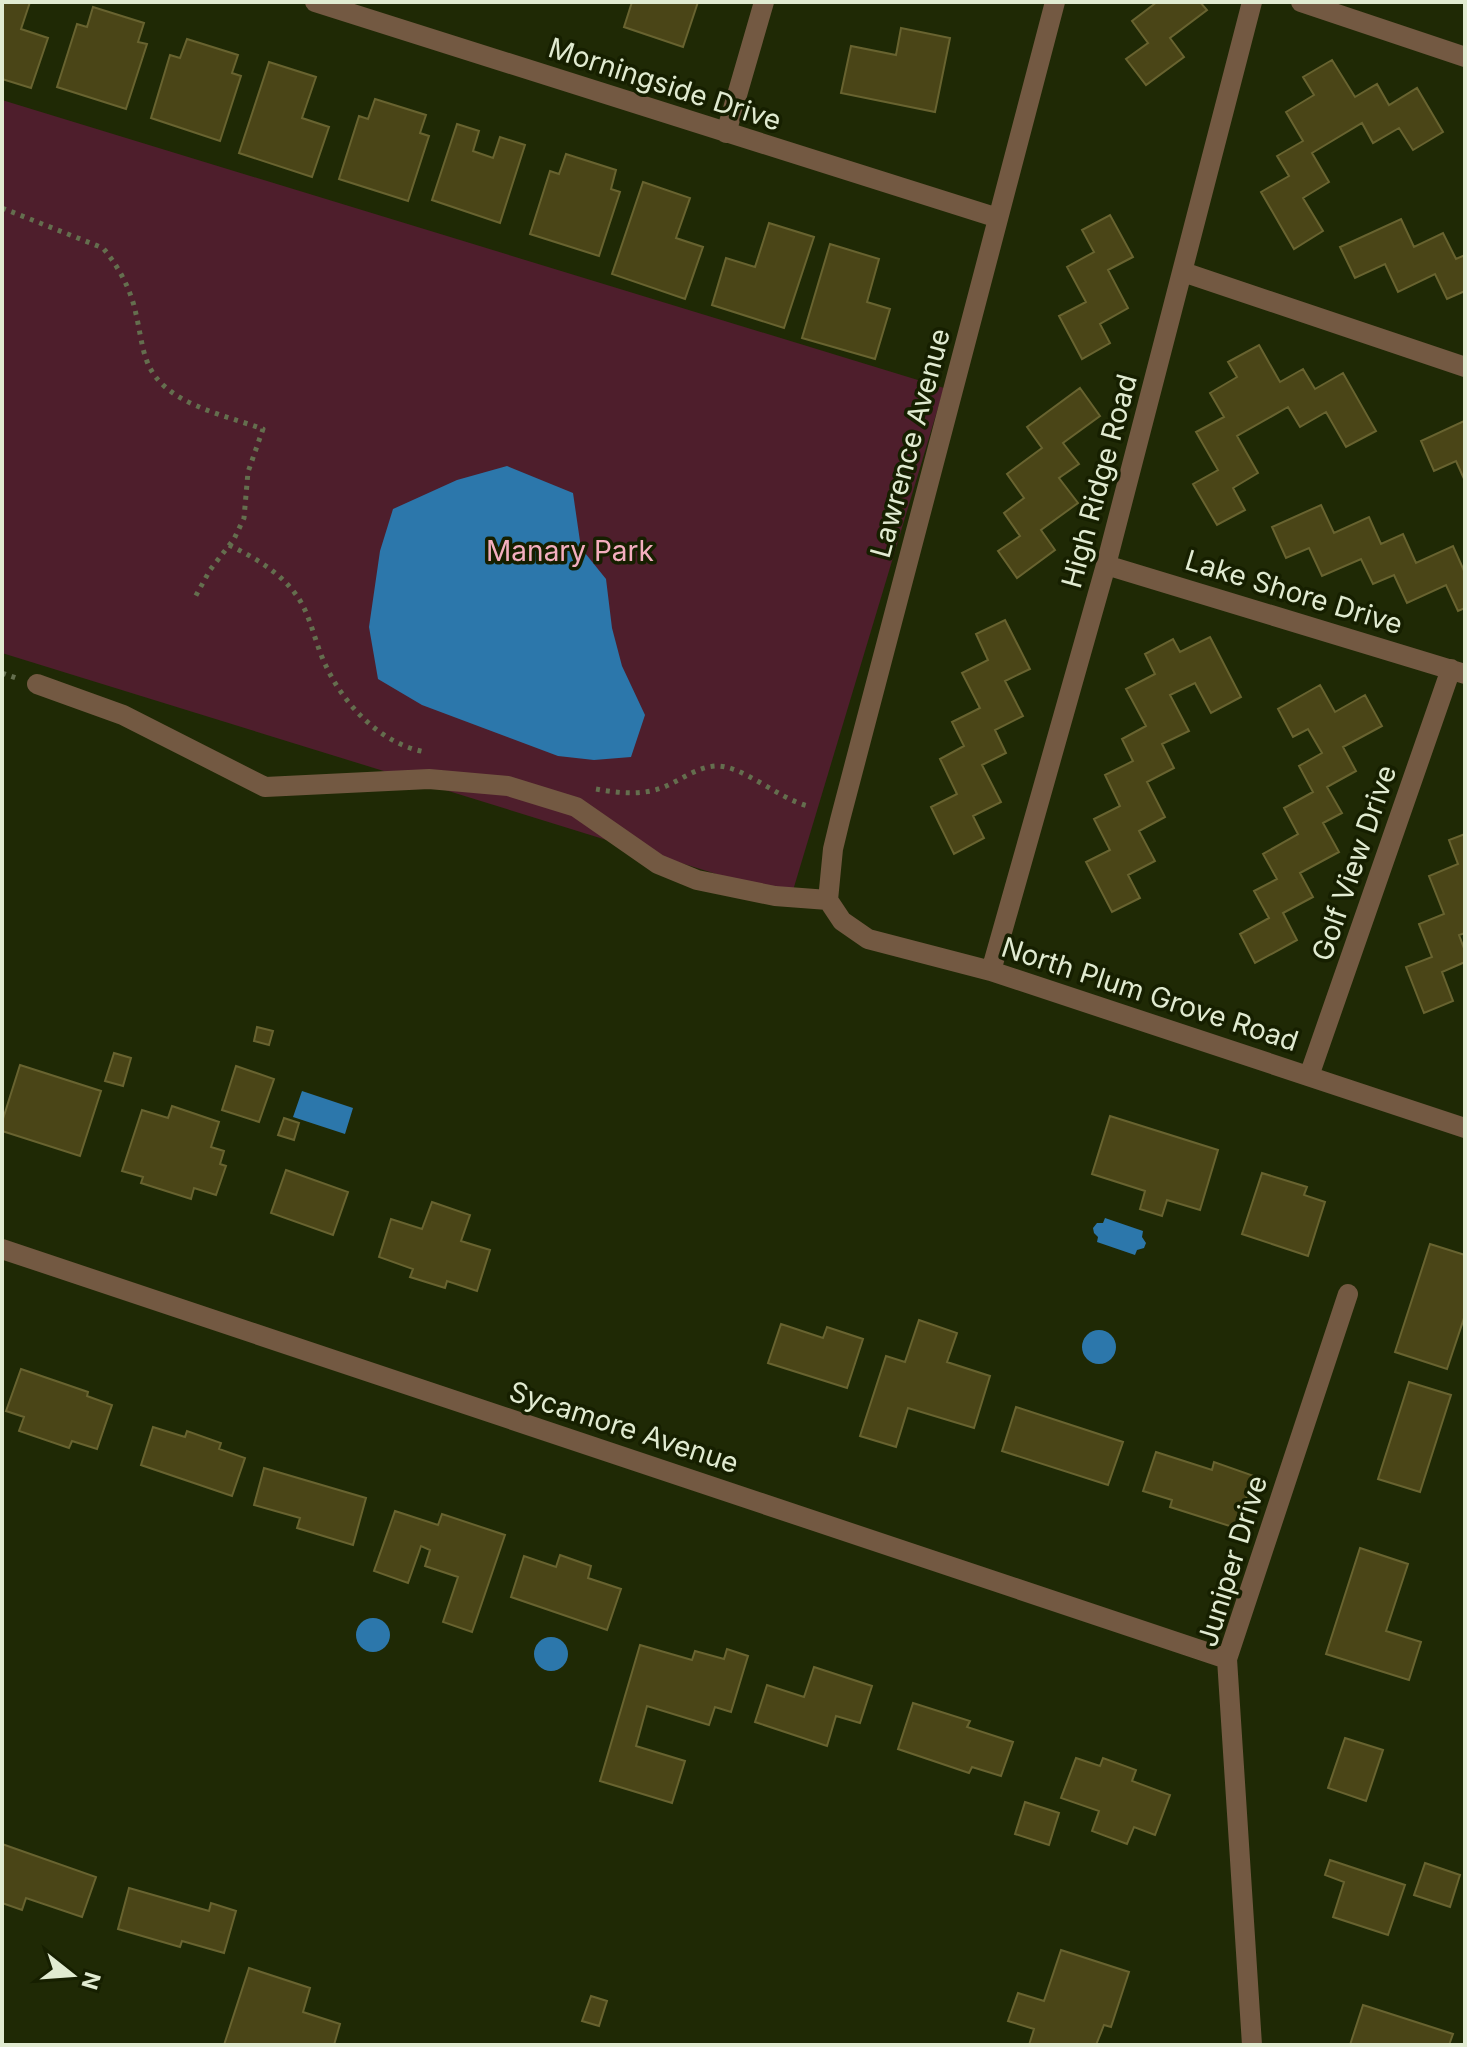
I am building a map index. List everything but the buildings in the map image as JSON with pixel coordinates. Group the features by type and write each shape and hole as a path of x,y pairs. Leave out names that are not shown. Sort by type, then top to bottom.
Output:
{"street":[{"name":"Morningside Drive","path":"315,2 998,218"},
{"path":"726,133 764,2"},
{"name":"Lawrence Avenue","path":"828,900 833,849 840,820 1055,2"},
{"name":"High Ridge Road","path":"991,971 1106,565 1252,2"},
{"path":"1301,2 1465,57"},
{"path":"1183,272 1465,367"},
{"name":"Lake Shore Drive","path":"1106,565 1458,672"},
{"name":"Golf View Drive","path":"1309,1076 1458,672"},
{"path":"37,684 123,715 265,787 429,779 508,786 576,807 658,864 697,880 775,896 828,900"},
{"name":"North Plum Grove Road","path":"828,900 842,921 868,939 991,971 1465,1128"},
{"name":"Sycamore Avenue","path":"2,1249 1227,1659"},
{"name":"Juniper Drive","path":"1252,2045 1227,1659 1348,1294"}],"path":[{"path":"2,208 103,248 129,292 142,351 159,380 176,395 263,429 248,472 244,518 194,599"},
{"path":"229,545 267,567 296,593 325,665 353,709 400,743 433,753"},
{"path":"585,787 644,793 667,786 695,771 716,766 744,774 778,795 808,806"}],"green space":[{"name":"Manary Park","path":"2,100 944,388 791,897 2,653"}],"water":[{"path":"507,466 573,493 581,548 606,579 612,628 622,666 645,715 631,757 594,760 558,756 422,705 378,679 369,627 380,551 393,509 457,480"},
{"path":"302,1091 353,1108 345,1134 293,1117"},
{"path":"1105,1218 1143,1231 1144,1248 1137,1250 1135,1255 1097,1242 1093,1228 1097,1223 1103,1223"},
{"path":"1099,1330 1111,1335 1116,1347 1111,1359 1099,1364 1087,1359 1082,1347 1087,1335"},
{"path":"373,1618 385,1623 390,1635 385,1647 373,1652 361,1647 356,1635 361,1623"},
{"path":"551,1637 563,1642 568,1654 563,1666 551,1671 539,1666 534,1654 539,1642"}]}
